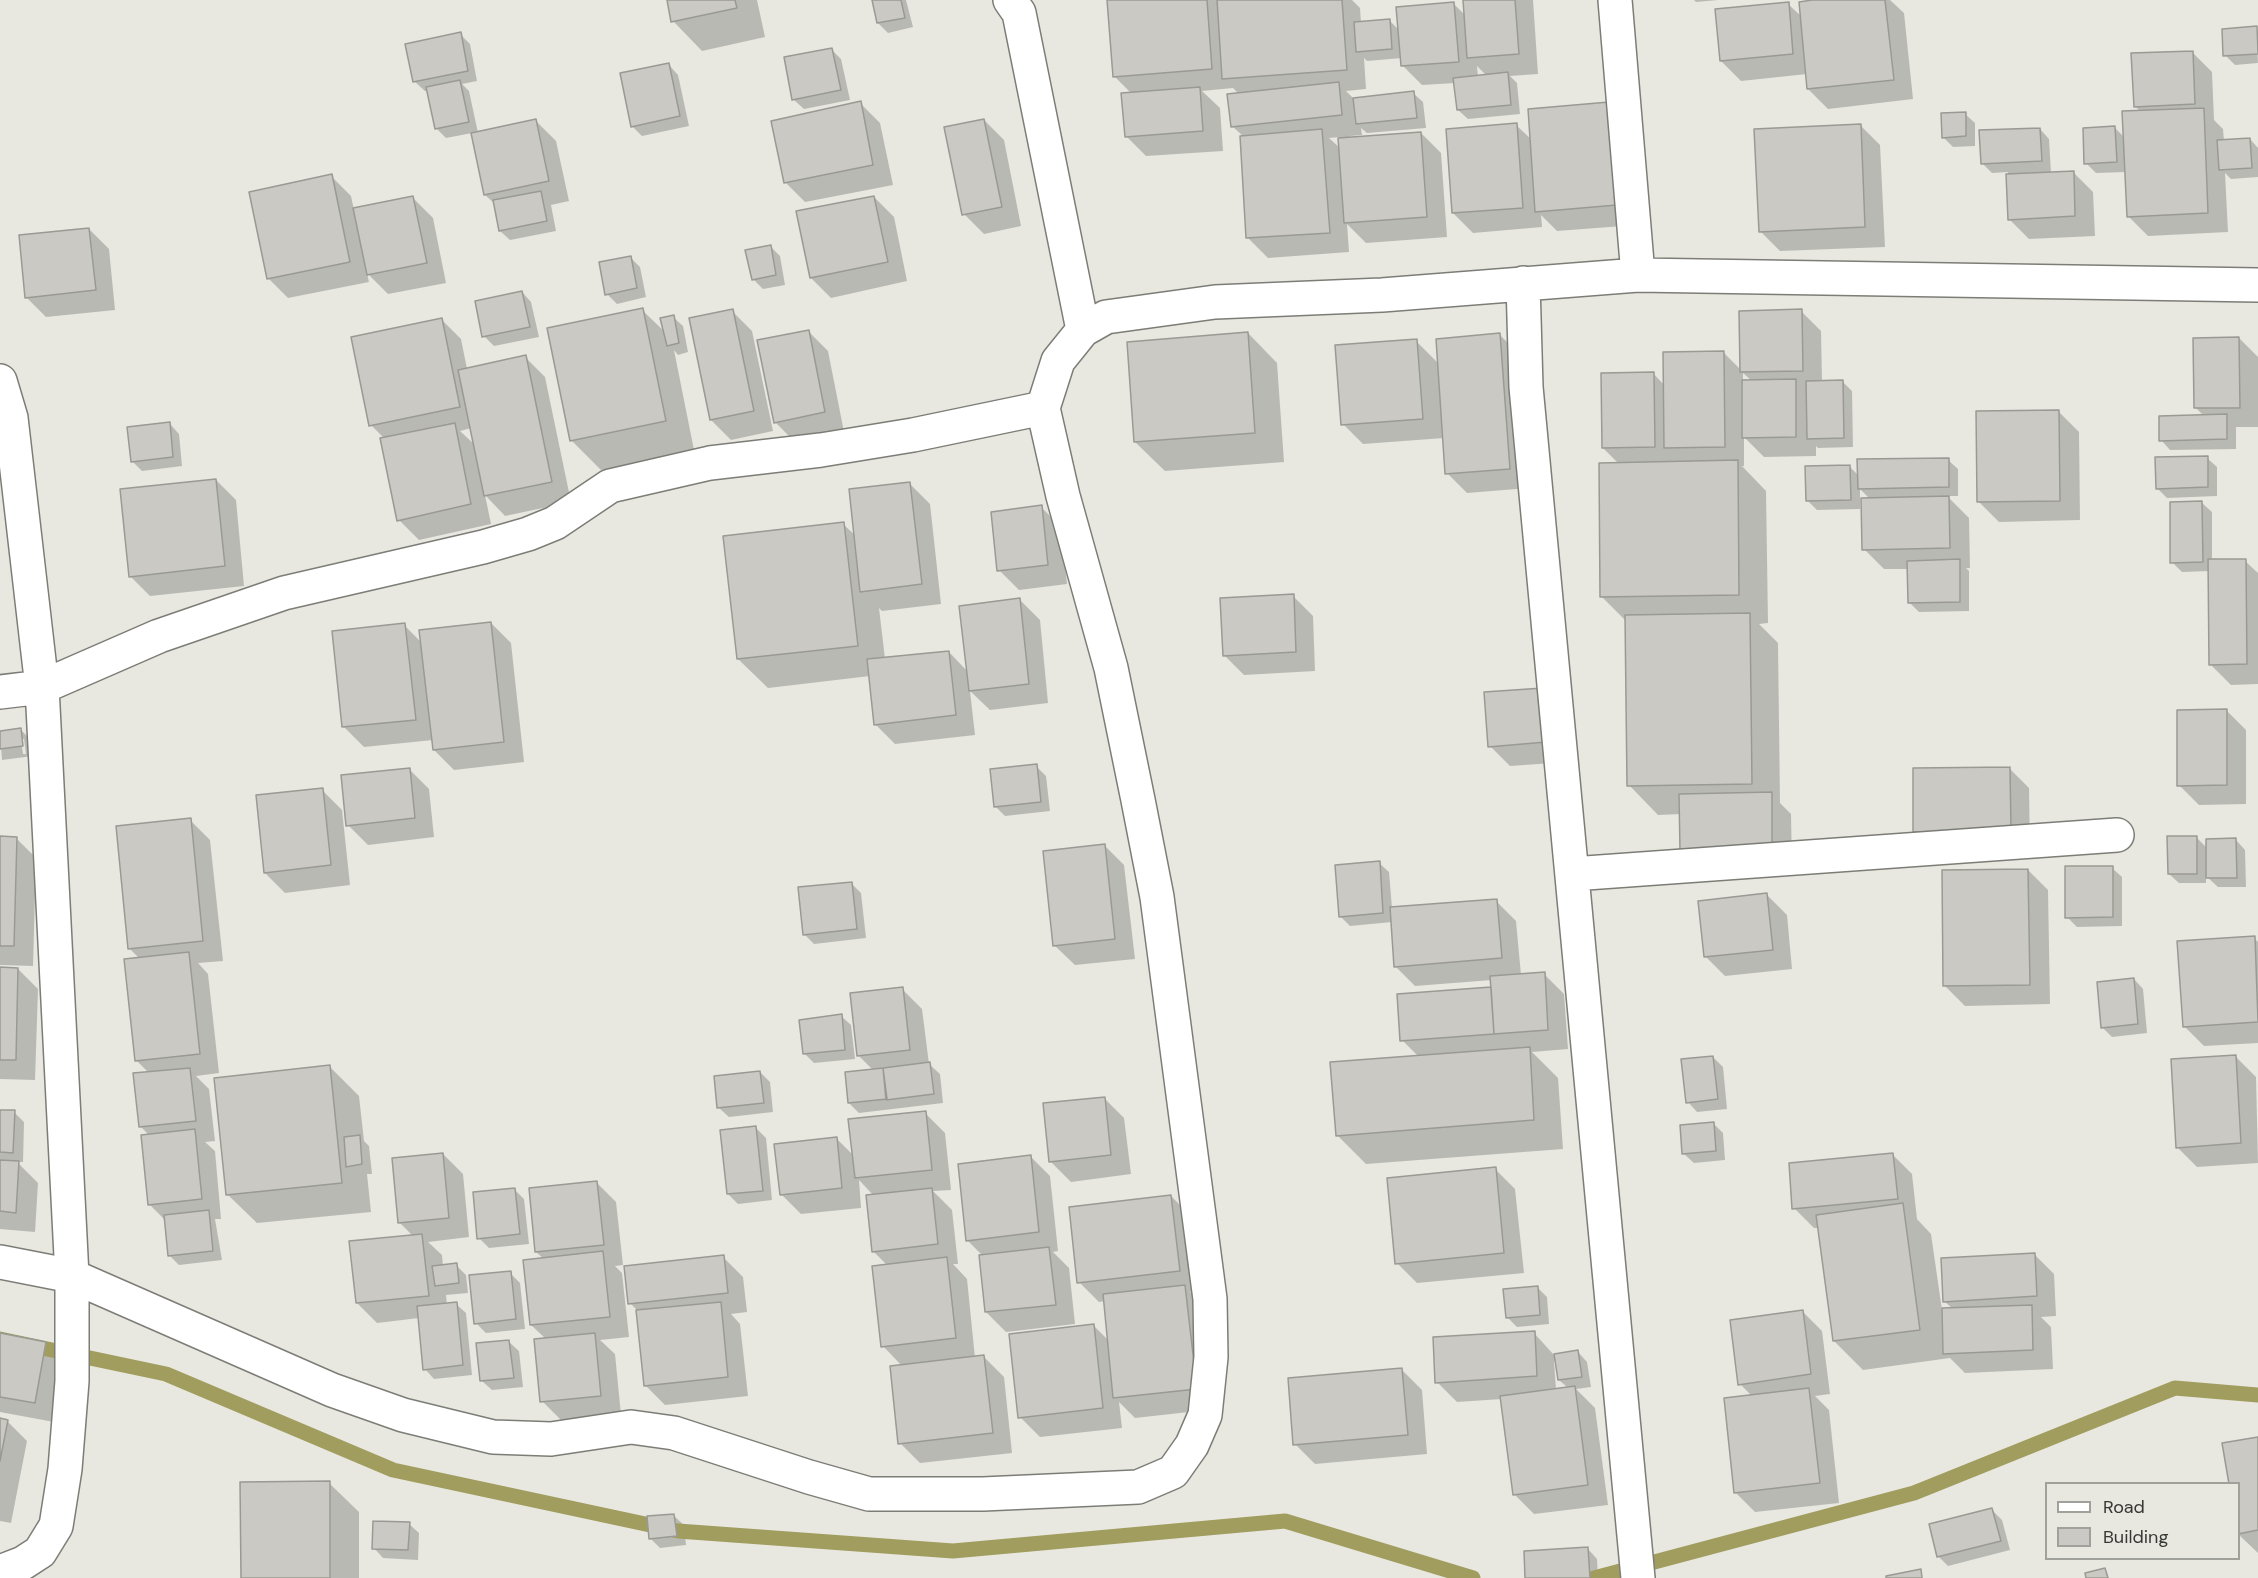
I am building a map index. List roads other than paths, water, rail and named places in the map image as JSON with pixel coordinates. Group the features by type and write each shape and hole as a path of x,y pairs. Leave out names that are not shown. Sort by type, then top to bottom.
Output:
{"street":[{"path":"1010,0 1019,13 1083,330"},
{"path":"1615,0 1638,275"},
{"path":"0,1262 72,1276 332,1390 403,1415 493,1437 551,1439 632,1427 674,1432 809,1477 869,1494 984,1494 1138,1487 1173,1472 1192,1445 1205,1415 1211,1357 1210,1299 1157,897 1147,843 1111,668 1063,496 1043,408 1058,362 1083,330 1106,317 1215,302 1382,295 1638,275 2258,285"},
{"path":"1523,283 1526,387 1638,1578"},
{"path":"0,381 11,418 42,687 72,1276 72,1381 65,1469 56,1526 40,1552 24,1563 0,1572"},
{"path":"0,692 42,687 159,636 284,593 483,547 528,534 555,523 610,486 710,463 821,450 913,435 1043,408"},
{"path":"1572,874 2117,835"}],"waterway":[{"path":"0,1339 166,1374 393,1470 678,1531 953,1551 1285,1521 1473,1578"},
{"path":"1594,1578 1914,1493 2175,1388 2258,1395"}]}
